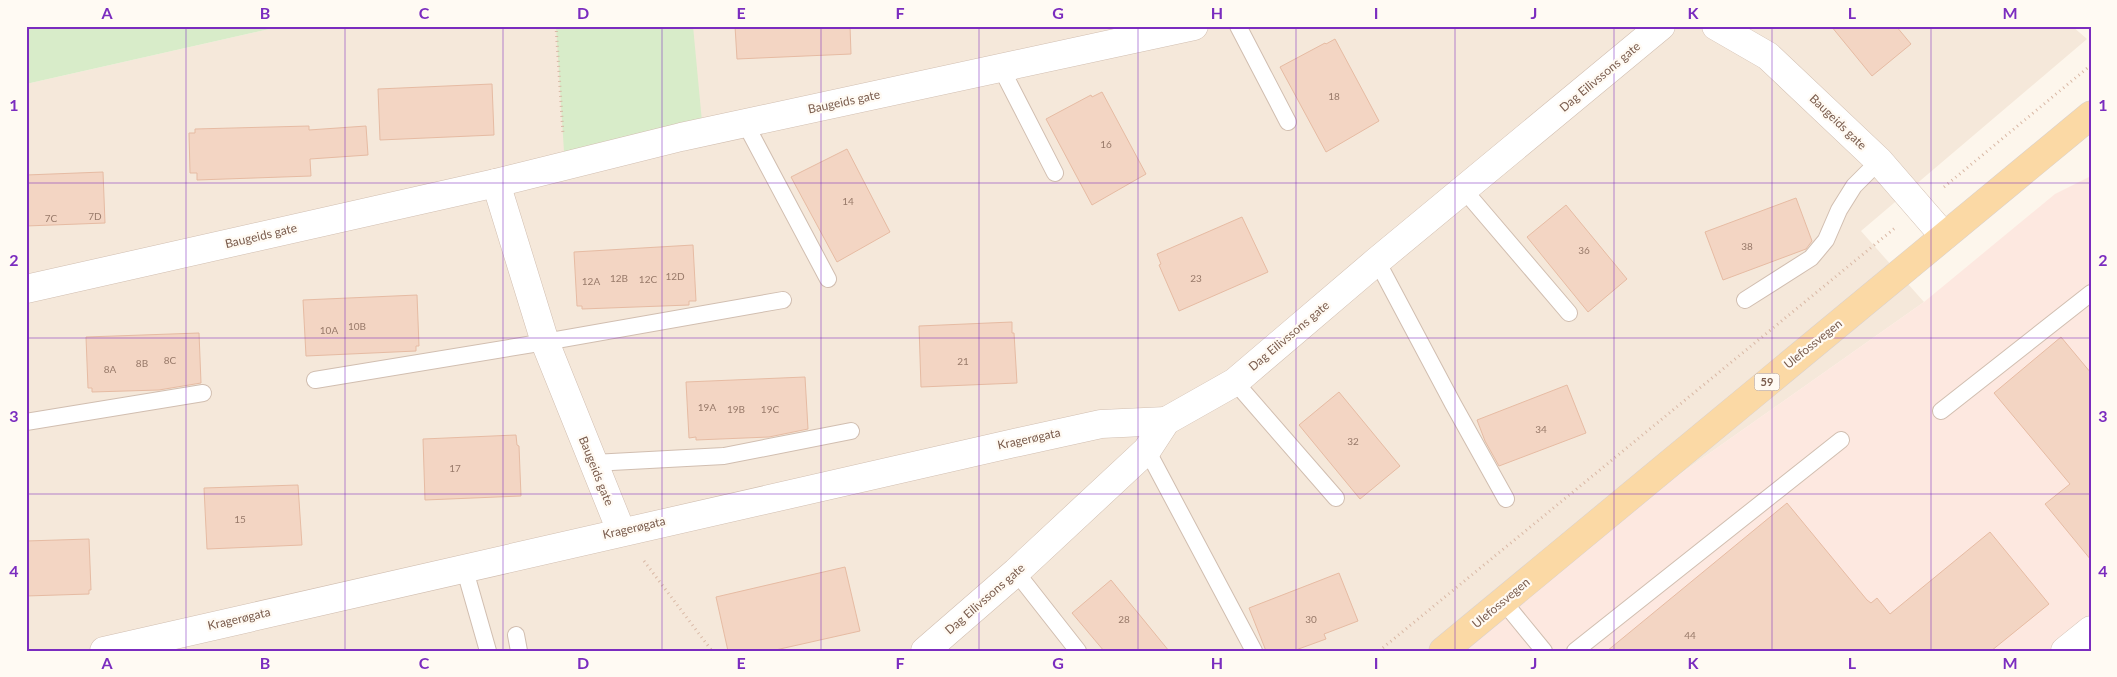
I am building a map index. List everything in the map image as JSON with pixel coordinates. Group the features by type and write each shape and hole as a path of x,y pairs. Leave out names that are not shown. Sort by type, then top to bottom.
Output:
{"main road":[{"name":"Ulefossvegen","path":"1443,651 2091,115"}],"street":[{"name":"Baugeids gate","path":"26,288 496,183 682,137 1194,26"},
{"name":"Dag Eilivssons gate","path":"925,651 1016,572 1148,450 1166,420 1235,382 1377,261 1661,26"},
{"name":"Baugeids gate","path":"1716,26 1768,56 1879,161 1944,236"},
{"name":"Baugeids gate","path":"496,183 546,342 621,531"},
{"name":"Kragerøgata","path":"108,650 621,531 1101,424 1166,420"},
{"path":"2065,651 2091,630"}],"lane":[{"path":"1238,26 1288,122"},
{"path":"1001,68 1055,173"},
{"path":"745,123 828,279"},
{"path":"1745,300 1811,258 1826,240 1839,210 1854,186 1879,161"},
{"path":"1464,190 1569,313"},
{"path":"1377,261 1506,499"},
{"path":"1941,411 2091,293"},
{"path":"315,380 783,300"},
{"path":"1235,382 1336,498"},
{"path":"26,422 203,393"},
{"path":"593,464 724,456 851,431"},
{"path":"1575,651 1841,440"},
{"path":"1148,450 1254,651"},
{"path":"464,567 488,651"},
{"path":"1016,572 1078,651"},
{"path":"1503,601 1544,651"}],"path":[{"path":"556,26 564,152 562,167"},
{"path":"1379,651 2091,65"},
{"path":"621,531 712,651"}],"shaded area":[{"path":"283,26 2072,26 2087,39 1861,231 1924,302 1429,651 26,651 26,84"},
{"path":"2091,176 2091,651 1429,651 1924,302 2055,194"}],"green space":[{"path":"26,26 283,26 26,84"},
{"path":"556,26 693,26 702,122 564,152"}],"building":[{"path":"735,26 850,26 851,54 737,59"},
{"path":"1831,26 1896,26 1911,44 1872,76"},
{"path":"1335,39 1379,121 1326,152 1280,67"},
{"path":"492,84 494,135 380,140 378,89"},
{"path":"1102,92 1146,174 1092,205 1046,119 1091,95 1092,97"},
{"path":"309,126 309,130 366,126 368,155 310,159 311,176 197,180 197,173 190,173 189,133 195,133 195,129"},
{"path":"847,149 890,232 837,262 791,177"},
{"path":"103,172 105,223 26,226 26,175"},
{"path":"1796,198 1812,241 1806,249 1723,280 1705,232"},
{"path":"1566,205 1627,279 1588,312 1527,237"},
{"path":"1242,217 1268,272 1179,311 1159,265 1161,264 1157,254"},
{"path":"693,245 696,301 689,301 689,305 582,309 582,306 577,306 574,252"},
{"path":"417,295 419,346 416,346 416,351 306,356 303,300"},
{"path":"1012,322 1017,383 921,387 919,326"},
{"path":"199,333 201,383 159,390 92,392 92,388 88,388 86,337"},
{"path":"2061,337 2091,373 2091,560 2045,504 2070,484 1994,393"},
{"path":"805,377 808,429 769,437 696,440 696,437 689,438 686,382"},
{"path":"1567,385 1586,433 1499,466 1485,441 1477,420"},
{"path":"1339,392 1400,466 1360,499 1299,425"},
{"path":"516,435 517,445 519,446 521,496 425,500 423,439"},
{"path":"298,485 302,545 207,549 204,488"},
{"path":"1787,503 1867,600 1871,603 1877,598 1890,614 1990,532 2049,604 1991,651 1607,651"},
{"path":"89,539 91,590 89,590 89,594 26,596 26,541"},
{"path":"845,567 860,631 771,651 728,651 716,597"},
{"path":"1339,573 1358,621 1324,634 1326,639 1293,651 1266,651 1249,608"},
{"path":"1111,580 1169,651 1104,651 1072,613"}]}
